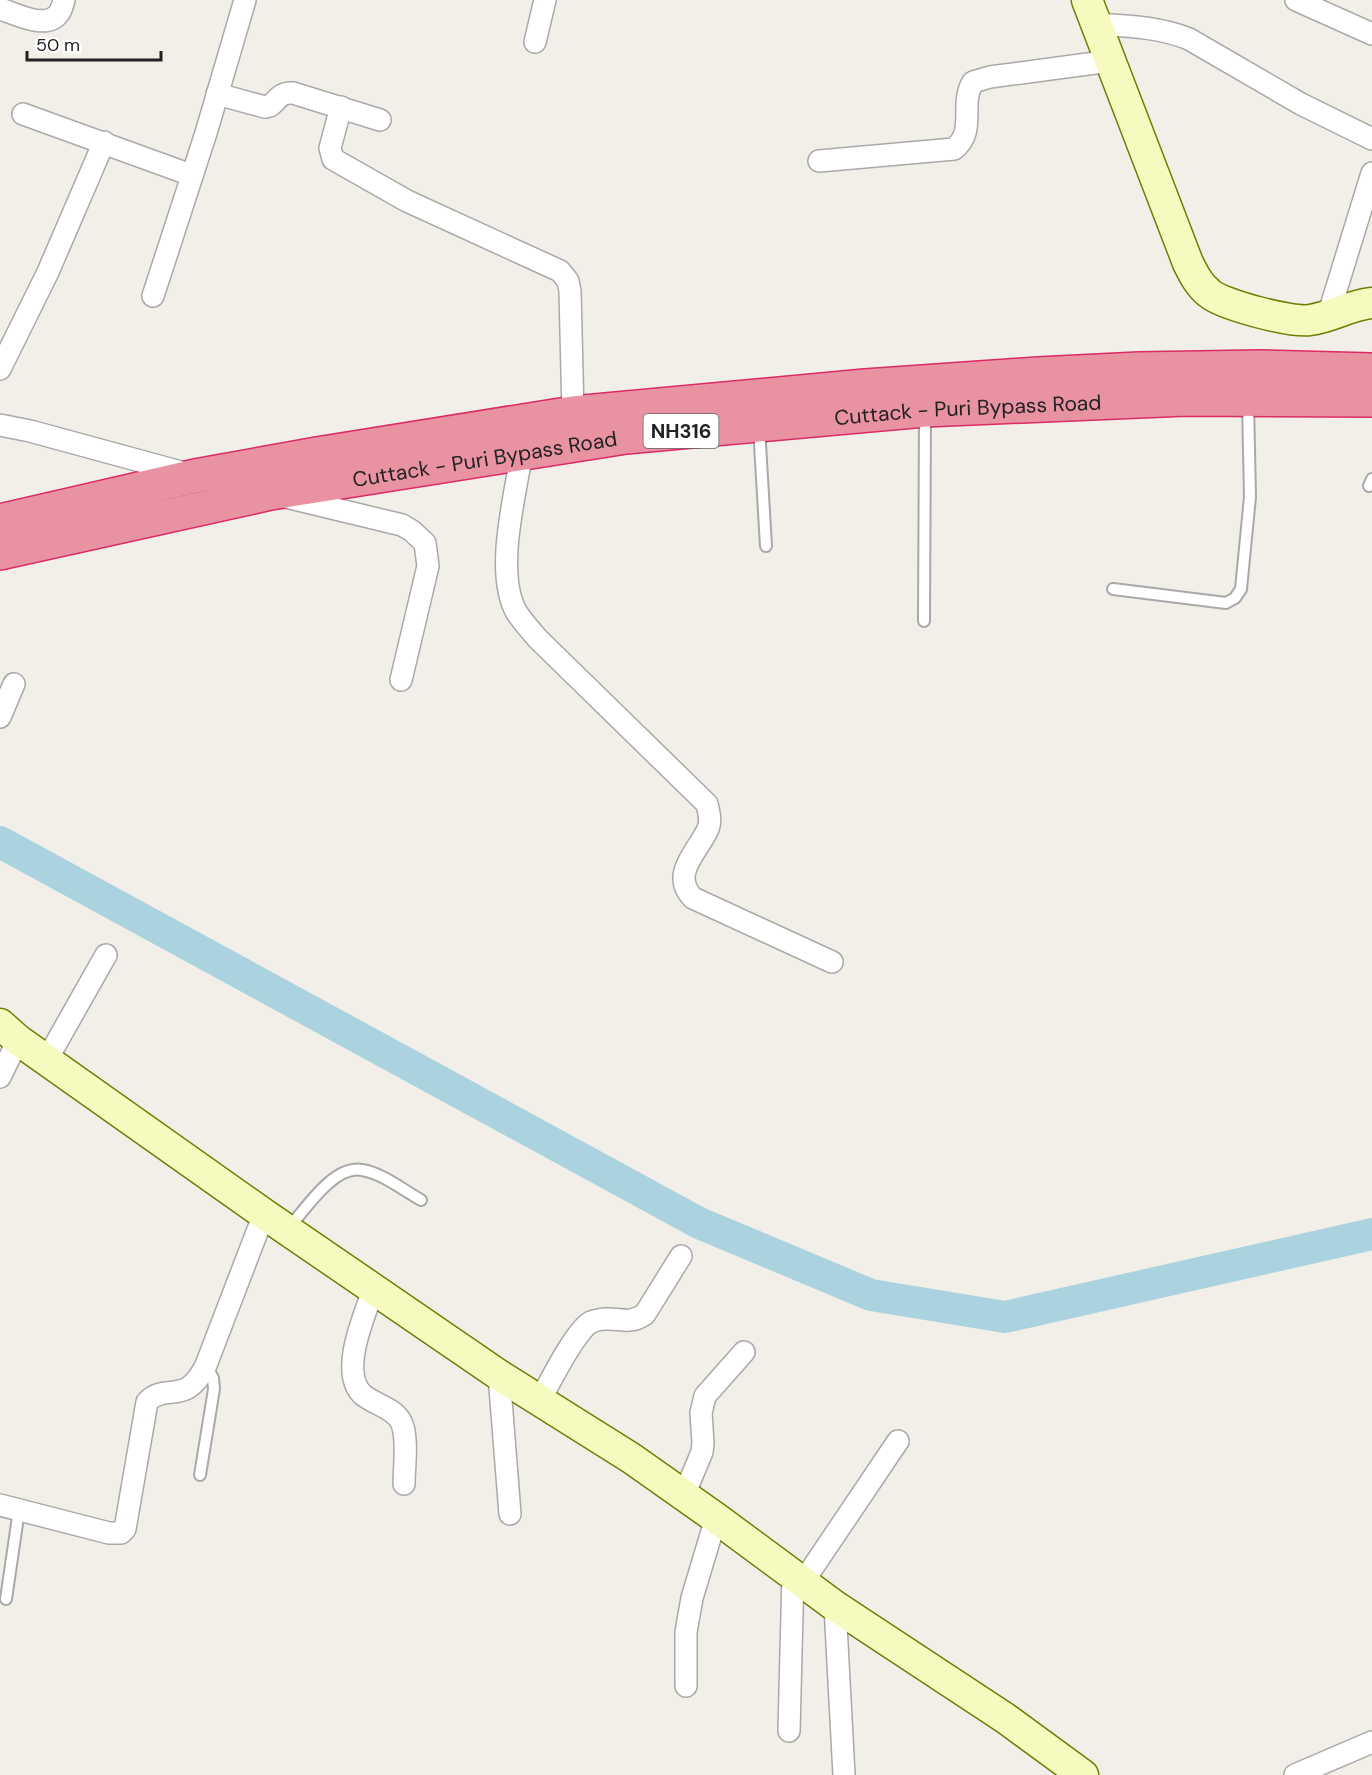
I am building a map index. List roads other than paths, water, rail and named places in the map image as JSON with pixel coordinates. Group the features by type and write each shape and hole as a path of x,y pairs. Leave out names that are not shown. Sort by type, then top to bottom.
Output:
{"highway":[{"name":"Cuttack - Puri Bypass Road","path":"0,521 195,476 363,446 573,413 864,386 1038,374 1139,369 1259,367 1372,370"},
{"name":"Cuttack - Puri Bypass Road","path":"0,553 271,493 626,437 925,410 1186,399 1372,400"}],"street":[{"path":"0,9 33,20 47,21 58,15 64,0"},
{"path":"153,296 245,0"},
{"path":"535,42 545,0"},
{"path":"1296,0 1327,6 1372,34"},
{"path":"1092,12 1188,263 1199,284 1211,295 1226,302 1288,319 1307,321 1356,305 1372,303"},
{"path":"1092,12 1139,27 1170,32 1189,39 1301,105 1372,139"},
{"path":"819,161 954,149 962,143 966,130 968,91 973,82 990,77 1110,61"},
{"path":"217,94 265,107 270,106 286,92 293,93 339,112 380,120"},
{"path":"339,112 330,148 333,159 339,164 407,201 560,271 568,281 573,413"},
{"path":"24,114 192,174"},
{"path":"0,369 48,272 104,142"},
{"path":"1328,316 1372,173"},
{"path":"0,425 195,476"},
{"path":"522,452 506,558 507,584 517,613 538,639 707,804 710,815 708,830 692,852 686,868 684,879 686,891 693,898 832,962"},
{"path":"271,493 402,525 425,543 428,566 400,680"},
{"path":"0,717 14,684"},
{"path":"46,1061 106,955"},
{"path":"0,1077 9,1032 46,1061 276,1222 500,1375 684,1495 835,1606 1005,1718 1083,1775"},
{"path":"9,1507 109,1533 121,1533 125,1529 147,1402 158,1394 173,1394 197,1382 276,1222"},
{"path":"540,1400 578,1335 591,1322 605,1319 629,1322 645,1314 681,1256"},
{"path":"374,1288 361,1324 352,1362 353,1376 355,1384 363,1394 390,1410 400,1419 405,1432 404,1484"},
{"path":"684,1495 702,1452 701,1413 705,1396 744,1352"},
{"path":"500,1375 510,1514"},
{"path":"789,1731 798,1578 898,1441"},
{"path":"686,1686 686,1632 692,1598 716,1518"},
{"path":"835,1606 844,1775"},
{"path":"1295,1775 1372,1742"}],"lane":[{"path":"1113,589 1226,603 1235,598 1241,589 1250,497 1248,399"},
{"path":"924,621 925,410"},
{"path":"759,424 766,546"},
{"path":"276,1222 338,1174 351,1170 362,1170 376,1175 421,1200"},
{"path":"200,1475 214,1389 213,1378 206,1365"},
{"path":"6,1599 9,1507"}],"waterway":[{"path":"0,842 699,1223 871,1295 1005,1317 1372,1234"}]}
